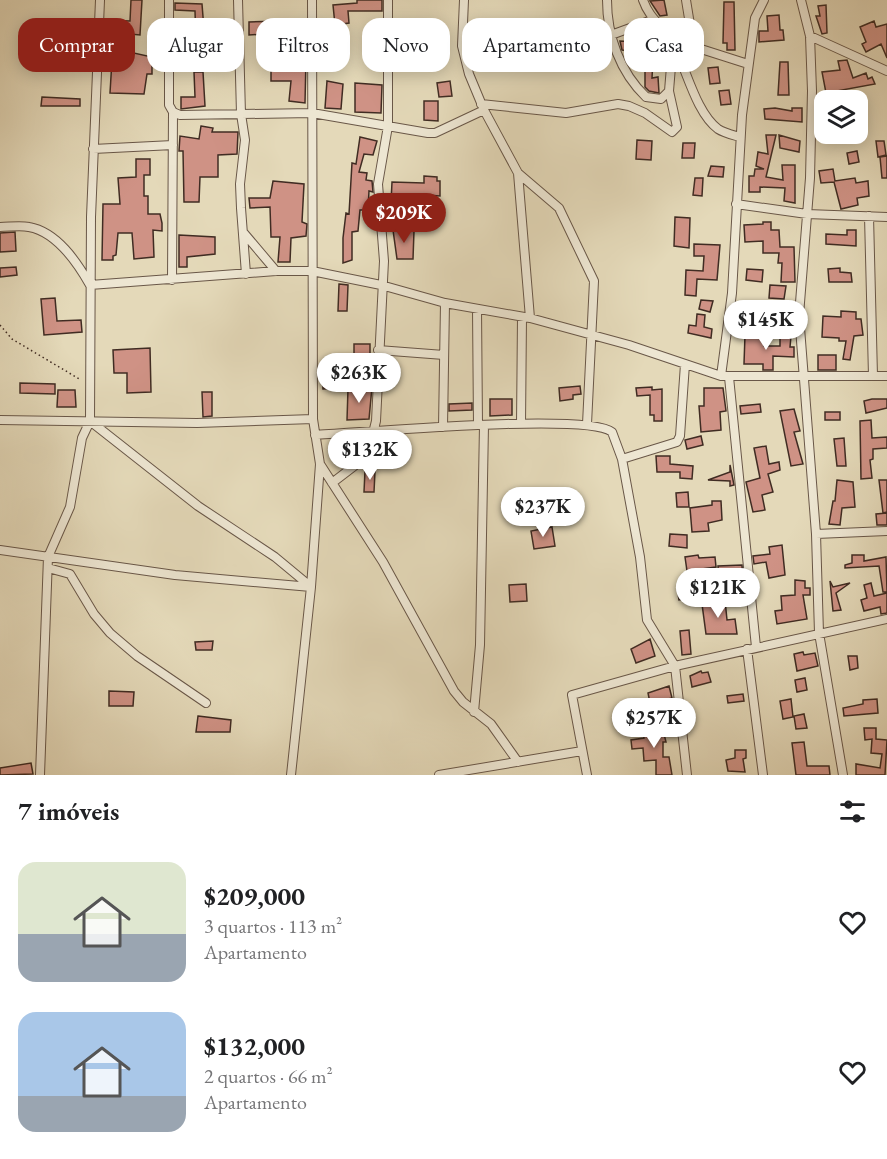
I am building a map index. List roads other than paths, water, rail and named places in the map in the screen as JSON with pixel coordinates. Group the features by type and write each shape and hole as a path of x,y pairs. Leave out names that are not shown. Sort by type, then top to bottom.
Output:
{"street":[{"path":"40,775 48,557 70,507 82,438 90,421 93,149 100,0"},
{"path":"169,0 169,105 173,112 172,280"},
{"path":"238,0 241,114 245,140 240,184 246,274"},
{"path":"291,775 311,586 320,464 313,418 312,0"},
{"path":"332,483 362,460 376,421 384,261 378,184 388,126 388,0"},
{"path":"465,0 463,51 483,107 518,173 559,208 595,286 594,314 589,334 587,424"},
{"path":"607,0 609,18"},
{"path":"643,0 651,18"},
{"path":"686,0 693,43 697,48 748,64"},
{"path":"756,647 725,376 740,137 755,18 764,0"},
{"path":"801,0 810,36 812,91 807,214 799,315 816,534 819,633 843,775"},
{"path":"810,36 887,71"},
{"path":"612,38 621,64 646,97 665,98 669,91"},
{"path":"173,112 180,115 312,113 421,133 435,133 483,107 566,113 618,104 645,113 672,132 677,127 669,91 671,72"},
{"path":"684,72 709,118 717,128 740,137"},
{"path":"93,149 172,145"},
{"path":"518,173 526,318 521,424"},
{"path":"736,204 807,214 887,217"},
{"path":"869,216 873,376"},
{"path":"0,227 30,227 50,237 77,262 90,285"},
{"path":"243,232 276,271"},
{"path":"90,285 276,271 312,271 589,334 725,376 887,376"},
{"path":"443,427 445,303"},
{"path":"474,712 480,645 481,425 477,309"},
{"path":"378,350 444,355"},
{"path":"622,459 677,442 680,436 685,364"},
{"path":"0,420 198,423 313,418"},
{"path":"90,421 198,506 275,557 311,586"},
{"path":"315,435 521,424 587,424 612,432 622,459 640,556 647,620 675,666 687,775"},
{"path":"320,464 384,562 454,691 474,712 491,724 518,762"},
{"path":"816,534 887,531"},
{"path":"0,550 175,575 311,586"},
{"path":"48,567 70,574 94,614 110,633 137,656 206,703"},
{"path":"587,775 572,695 675,666 887,619"},
{"path":"747,649 763,775"},
{"path":"440,775 582,751"}]}
